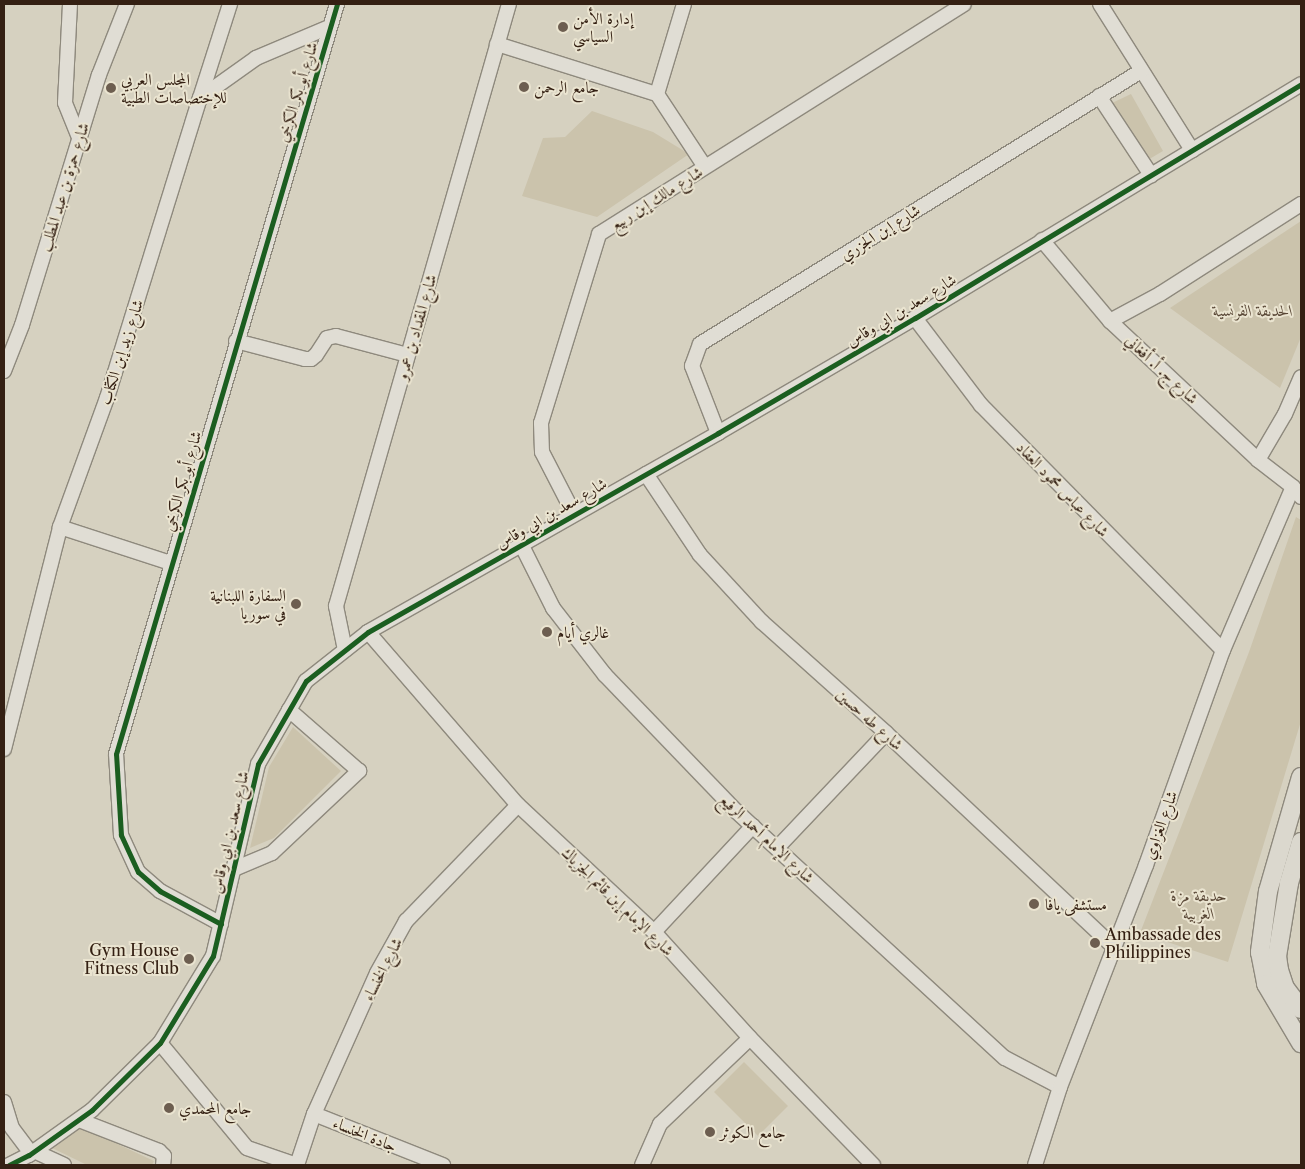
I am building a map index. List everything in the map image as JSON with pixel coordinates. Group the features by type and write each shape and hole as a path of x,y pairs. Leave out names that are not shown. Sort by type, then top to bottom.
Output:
{"main road":[{"path":"1301,778 1268,891 1260,952 1266,984 1301,1042"},
{"path":"1301,842 1289,883 1277,956 1285,988 1301,1009"}],"street":[{"path":"70,4 65,103 79,138"},
{"name":"شارع حمزة بن عبد المطلب","path":"4,371 22,325 99,74 127,4"},
{"name":"شارع زيد إبن الكتاب","path":"4,750 60,526 107,398 230,4"},
{"name":"شارع أبو بكر الكرخي","path":"221,924 160,891 138,872 121,835 116,754 336,4"},
{"name":"شارع المقداد بن عمرو","path":"345,650 336,606 509,4"},
{"path":"657,94 684,4"},
{"name":"شارع مالك إبن ربيع","path":"574,514 542,452 541,423 599,234 964,4"},
{"path":"1100,4 1192,150"},
{"path":"200,98 256,58 329,27"},
{"path":"497,44 657,94 706,167"},
{"name":"شارع إبن الجزري","path":"718,433 692,366 700,344 1142,71"},
{"name":"شارع سعد بن ابي وقاس","path":"9,1165 29,1156 99,1104 160,1043 212,956 258,764 306,681 368,632 718,433 915,318 1301,84"},
{"path":"1099,96 1151,175"},
{"path":"1110,322 1160,294 1301,204"},
{"name":"شارع ج. أ. أفغاني","path":"1042,240 1110,322 1258,460 1298,491"},
{"name":"شارع عباس محمود العقاد","path":"915,318 981,404 1223,650"},
{"path":"236,341 305,360 311,359 316,355 327,338 336,336 408,355"},
{"path":"1258,460 1285,414 1301,377"},
{"name":"شارع طه حسين","path":"646,474 700,555 755,615 886,733 1114,947"},
{"name":"شارع الغزاوي","path":"1035,1165 1060,1087 1114,947 1223,650 1298,491"},
{"path":"60,526 171,563"},
{"name":"شارع الإمام أحمد الرفيع","path":"521,544 553,608 604,674 753,826 1005,1058 1060,1087"},
{"name":"شارع الإمام إبن قائم الجزياك","path":"368,632 518,805 654,932 750,1038 873,1165"},
{"path":"234,869 272,853 359,771 289,710"},
{"path":"778,848 886,733"},
{"name":"شارع الخنساء","path":"297,1165 314,1114 377,974 406,921 518,805"},
{"path":"654,932 753,826"},
{"path":"642,1165 660,1124 750,1038"},
{"path":"160,1043 247,1148 297,1165"},
{"path":"4,1102 12,1128 29,1156 64,1165"},
{"name":"جادة الخنساء","path":"314,1114 443,1165"},
{"path":"79,1120 159,1151 163,1161"}],"green space":[{"path":"1131,94 1163,151 1146,161 1110,104"},
{"path":"592,111 653,132 689,154 597,217 522,196 543,138 565,137"},
{"name":"الحديقة الفرنسية","path":"1301,221 1301,337 1280,388 1170,308"},
{"name":"حديقة مزة الغربية","path":"1296,517 1301,520 1301,721 1228,962 1140,933 1249,652"},
{"path":"293,727 341,771 274,838 250,848 269,767"},
{"path":"744,1062 788,1106 758,1136 714,1092"},
{"path":"79,1126 154,1161 152,1165 87,1165 48,1146"}],"cycle path":[{"path":"221,924 160,891 138,872 121,835 116,754 337,4"},
{"path":"9,1165 29,1155 92,1110 160,1043 213,956 258,764 306,681 368,632 718,433 915,318 1301,84"}],"place":[{"name":"إدارة الأمن السياسي","path":"563,27"},
{"name":"جامع الرحمن","path":"524,87"},
{"name":"المجلس العربي للإختصاصات الطبية","path":"111,88"},
{"name":"السفارة اللبنانية في سوريا","path":"296,604"},
{"name":"غالري أيام","path":"547,632"},
{"name":"مستشفى يافا","path":"1034,904"},
{"name":"Ambassade des Philippines","path":"1095,943"},
{"name":"Gym House Fitness Club","path":"189,959"},
{"name":"جامع المحمدي","path":"169,1108"},
{"name":"جامع الكوثر","path":"710,1132"}]}
